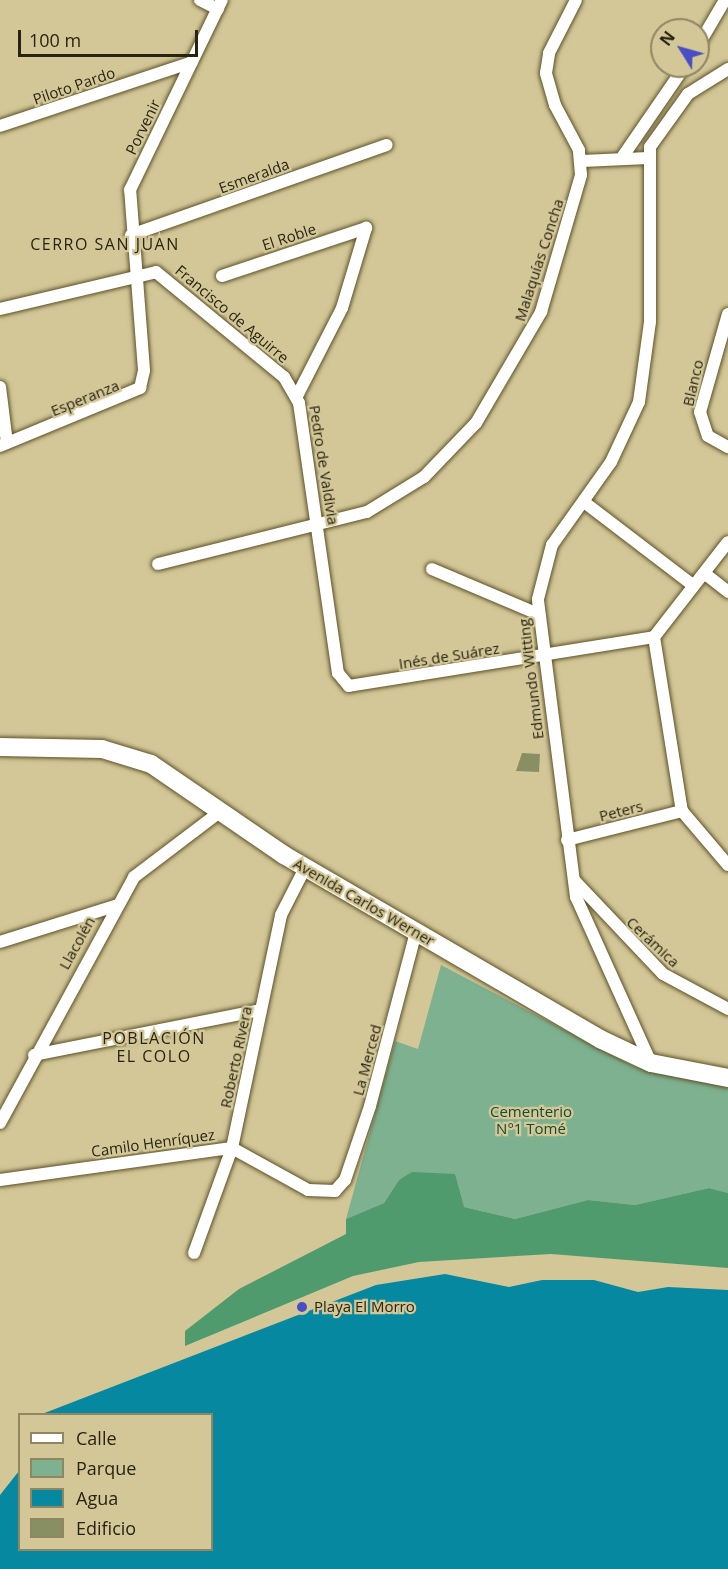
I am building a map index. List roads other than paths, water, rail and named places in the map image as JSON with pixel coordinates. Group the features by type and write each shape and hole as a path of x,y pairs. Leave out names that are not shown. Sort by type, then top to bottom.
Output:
{"main road":[{"name":"Avenida Carlos Werner","path":"0,747 121,753 163,770 304,868 651,1063 728,1078"}],"street":[{"path":"200,0 220,4"},
{"path":"576,0 549,53 546,74 582,161 648,158"},
{"path":"710,26 725,0"},
{"name":"Porvenir","path":"137,275 131,235 130,190 220,4"},
{"name":"Piloto Pardo","path":"0,126 192,62"},
{"path":"641,129 654,137 688,94 728,69"},
{"path":"621,159 677,78"},
{"name":"Edmundo Witting","path":"651,1063 580,913 567,840 538,614 546,558 584,502 630,426 646,366 651,302 648,158 654,137"},
{"name":"Esmeralda","path":"131,235 387,145"},
{"name":"Malaquías Concha","path":"158,564 367,512 400,495 449,454 484,411 541,312 582,161"},
{"name":"Pedro de Valdivia","path":"344,683 297,396 342,308 366,228"},
{"name":"El Roble","path":"222,276 366,228"},
{"name":"Francisco de Aguirre","path":"0,309 137,275 163,275 277,371 297,396"},
{"name":"Esperanza","path":"3,444 140,388 137,275"},
{"name":"Blanco","path":"728,314 700,412 708,436 728,447"},
{"path":"0,387 3,444"},
{"path":"584,502 694,586"},
{"path":"728,542 654,637 682,811 728,865"},
{"path":"432,569 538,614"},
{"path":"704,573 728,592"},
{"name":"Inés de Suárez","path":"344,683 355,687 654,637"},
{"name":"Llacolén","path":"0,1123 115,906 148,862 221,811"},
{"name":"Peters","path":"567,840 682,811"},
{"name":"Roberto Rivera","path":"194,1252 232,1148 281,915 304,868"},
{"name":"Cerámica","path":"573,879 654,966 728,1010"},
{"path":"0,942 115,906"},
{"name":"La Merced","path":"335,1191 345,1180 370,1106 416,932"},
{"path":"34,1055 261,1010"},
{"name":"Camilo Henríquez","path":"0,1180 232,1148 308,1190 335,1191"}],"water":[{"path":"445,1274 509,1287 542,1280 594,1280 638,1292 668,1287 728,1290 728,1569 0,1569 0,1495 18,1472 18,1551 213,1551 213,1413 45,1413 376,1285"}],"place":[{"name":"Playa El Morro","path":"302,1307"}],"district":[{"name":"CERRO SAN JUAN","path":"105,244"},
{"name":"POBLACIÓN EL COLO","path":"154,1047"}],"park label":[{"name":"Cementerio N°1 Tomé","path":"531,1120"}]}
